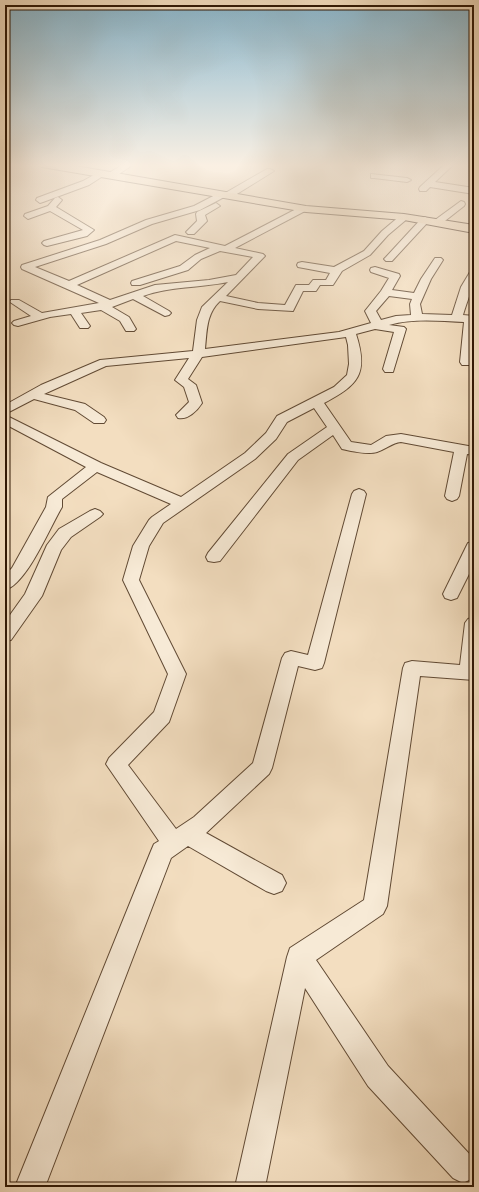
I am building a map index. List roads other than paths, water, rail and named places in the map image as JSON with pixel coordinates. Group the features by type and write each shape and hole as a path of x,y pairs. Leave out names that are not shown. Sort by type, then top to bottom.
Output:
{"main road":[{"path":"425,220 474,229"}],"street":[{"path":"47,243 84,234 89,230 71,220"},
{"path":"130,329 125,319 94,296 26,267 103,242 157,220"},
{"path":"191,232 202,220"},
{"path":"124,287 184,268 198,258 280,220"},
{"path":"218,297 258,306 288,308 300,287 312,289 317,282 329,283 337,271 367,253 385,233 401,220"},
{"path":"389,259 425,220"},
{"path":"69,285 175,238 260,256 206,307 202,320 198,354 180,380 190,385 196,403 183,415"},
{"path":"417,318 415,304 426,278 438,260"},
{"path":"302,265 337,271"},
{"path":"374,326 370,311 386,292 395,276 375,270"},
{"path":"457,318 466,287 474,274"},
{"path":"18,322 42,316 106,305 155,288 209,283 239,277"},
{"path":"94,296 109,292"},
{"path":"386,292 418,298"},
{"path":"134,295 165,313"},
{"path":"15,302 42,316"},
{"path":"74,311 84,326"},
{"path":"5,410 33,395 104,363 198,354 340,335 396,319 472,319 466,362"},
{"path":"374,326 400,329 390,369"},
{"path":"274,883 180,839 116,764 162,716 177,674 131,580 141,546 158,520 250,456 270,436 282,420 338,390 353,376 355,364 354,345 350,332"},
{"path":"33,395 80,407 99,420"},
{"path":"316,401 347,446 373,449 391,439 401,438 468,450 452,496"},
{"path":"5,419 96,466 182,503"},
{"path":"214,557 293,457 334,428"},
{"path":"5,584 18,572 54,507 55,496 96,466"},
{"path":"30,1187 162,851 202,824 262,768 291,658 315,663 359,494"},
{"path":"5,634 33,596 53,548 65,533 96,514"},
{"path":"451,594 474,547"},
{"path":"250,1187 299,957 375,906 412,668 471,673 474,623"},
{"path":"299,957 378,1076 463,1168"}]}
